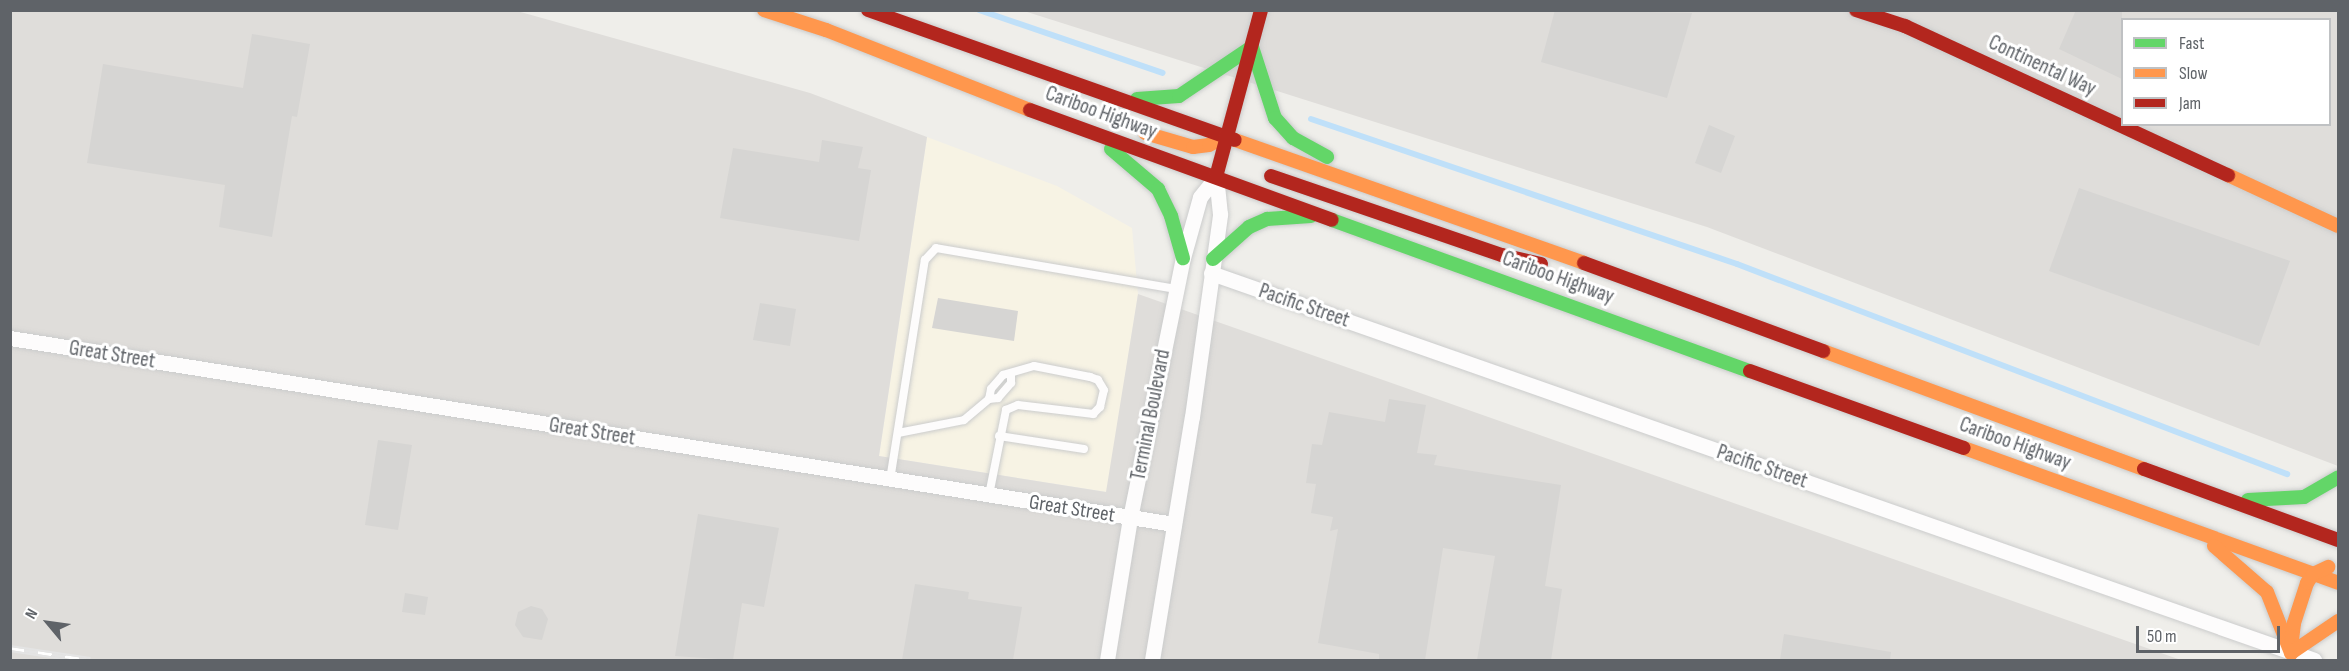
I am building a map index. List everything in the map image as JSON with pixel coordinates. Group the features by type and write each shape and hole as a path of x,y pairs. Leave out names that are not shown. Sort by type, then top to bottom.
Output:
{"main road":[{"name":"Cariboo Highway","path":"764,10 826,30 1090,133 1326,216 2338,583"},
{"name":"Cariboo Highway","path":"868,10 1454,216 2213,497 2336,534"},
{"name":"Terminal Boulevard","path":"1216,177 1261,10"},
{"name":"Continental Way","path":"1856,10 1905,26 2121,126"},
{"path":"826,30 847,27 992,79"},
{"path":"1118,97 1160,100 1179,96 1252,47 1267,103 1275,118 1293,138 1454,216"},
{"path":"1126,126 1193,147 1209,145 1227,136"},
{"name":"Continental Way","path":"2122,126 2338,226"},
{"path":"1090,133 1158,189 1171,216 1183,258"},
{"path":"1216,177 1240,170"},
{"path":"1256,172 1502,255 1614,274"},
{"path":"1212,266 1249,227 1267,219 1326,216"},
{"path":"2007,463 2046,461"},
{"path":"2213,497 2287,501 2319,492 2338,477"},
{"path":"2193,531 2267,592 2291,653"},
{"path":"2305,546 2320,544 2336,534"},
{"path":"2291,653 2294,622 2313,574 2338,566"},
{"path":"2291,653 2338,621"}],"street":[{"name":"Terminal Boulevard","path":"1107,660 1130,518 1183,258 1200,197 1216,177"},
{"name":"Terminal Boulevard","path":"1152,660 1221,205 1216,177"},
{"name":"Pacific Street","path":"1212,266 2314,660"},
{"name":"Great Street","path":"10,338 1174,524"}],"lane":[{"path":"890,480 925,260 936,248 1177,289"},
{"path":"898,433 963,420 989,399 991,389 1003,375 1034,366 1090,377 1103,384 1104,390 1097,411 1085,416 1011,406 1002,417 989,496"},
{"path":"999,436 1084,449"}],"shaded area":[{"path":"10,11 517,11 810,93 927,137 879,456 1106,492 1138,294 2181,660 11,660"},
{"path":"1024,11 2338,11 2338,466 1707,227"},
{"path":"927,137 1057,186 1132,228 1138,294 1107,492 879,456"}],"building":[{"path":"1555,10 1692,13 1667,98 1541,62"},
{"path":"2076,10 2122,10 2121,79 2059,49"},
{"path":"252,34 310,44 297,117 292,116 272,237 219,227 225,185 87,163 103,64 243,88"},
{"path":"1709,125 1735,136 1721,173 1695,163"},
{"path":"822,140 863,147 858,168 871,170 859,241 720,218 733,148 819,162"},
{"path":"2079,188 2290,261 2259,346 2049,271"},
{"path":"938,298 1018,311 1014,341 932,328"},
{"path":"760,303 796,309 790,346 753,340"},
{"path":"1389,399 1426,405 1417,453 1437,455 1434,465 1561,485 1545,586 1562,589 1551,660 1477,660 1495,556 1443,548 1425,660 1379,660 1379,654 1318,643 1338,529 1330,531 1333,517 1311,513 1316,484 1306,483 1312,444 1322,445 1329,412 1385,422"},
{"path":"378,440 412,445 398,530 365,525"},
{"path":"698,514 779,528 764,607 742,603 733,660 675,656"},
{"path":"915,584 969,592 968,599 1022,607 1013,660 902,660"},
{"path":"405,593 428,597 425,615 402,612"},
{"path":"531,606 542,609 548,619 542,640 523,637 515,625 518,612"},
{"path":"1784,634 1891,652 1890,660 1780,660"}],"waterway":[{"path":"979,10 1163,73"},
{"path":"1311,119 1737,264 2287,474"}],"railway":[{"path":"10,648 90,660"}],"traffic: fast":[{"path":"1137,99 1179,96 1252,47 1275,118 1293,138 1327,157"},
{"path":"1111,149 1158,189 1171,216 1183,258"},
{"path":"1213,259 1249,227 1267,219 1311,216"},
{"path":"1332,220 1750,371"},
{"path":"2248,500 2304,497 2338,477"}],"traffic: slow":[{"path":"764,10 826,30 1030,110"},
{"path":"1145,133 1193,147 1209,145 1227,136"},
{"path":"1235,140 1584,263"},
{"path":"2228,175 2338,226"},
{"path":"1823,351 2144,469"},
{"path":"1964,448 2338,583"},
{"path":"2214,546 2267,592 2291,653"},
{"path":"2291,648 2294,623 2307,583 2313,574 2328,567"},
{"path":"2291,653 2338,621"}],"traffic: jam":[{"path":"868,10 1235,140"},
{"path":"1216,177 1261,10"},
{"path":"1856,10 1905,26 2121,126"},
{"path":"1030,110 1332,220"},
{"path":"2122,126 2228,175"},
{"path":"1271,176 1502,255 1541,264"},
{"path":"1584,263 1823,351"},
{"path":"1750,371 1964,448"},
{"path":"2144,469 2338,540"}]}
